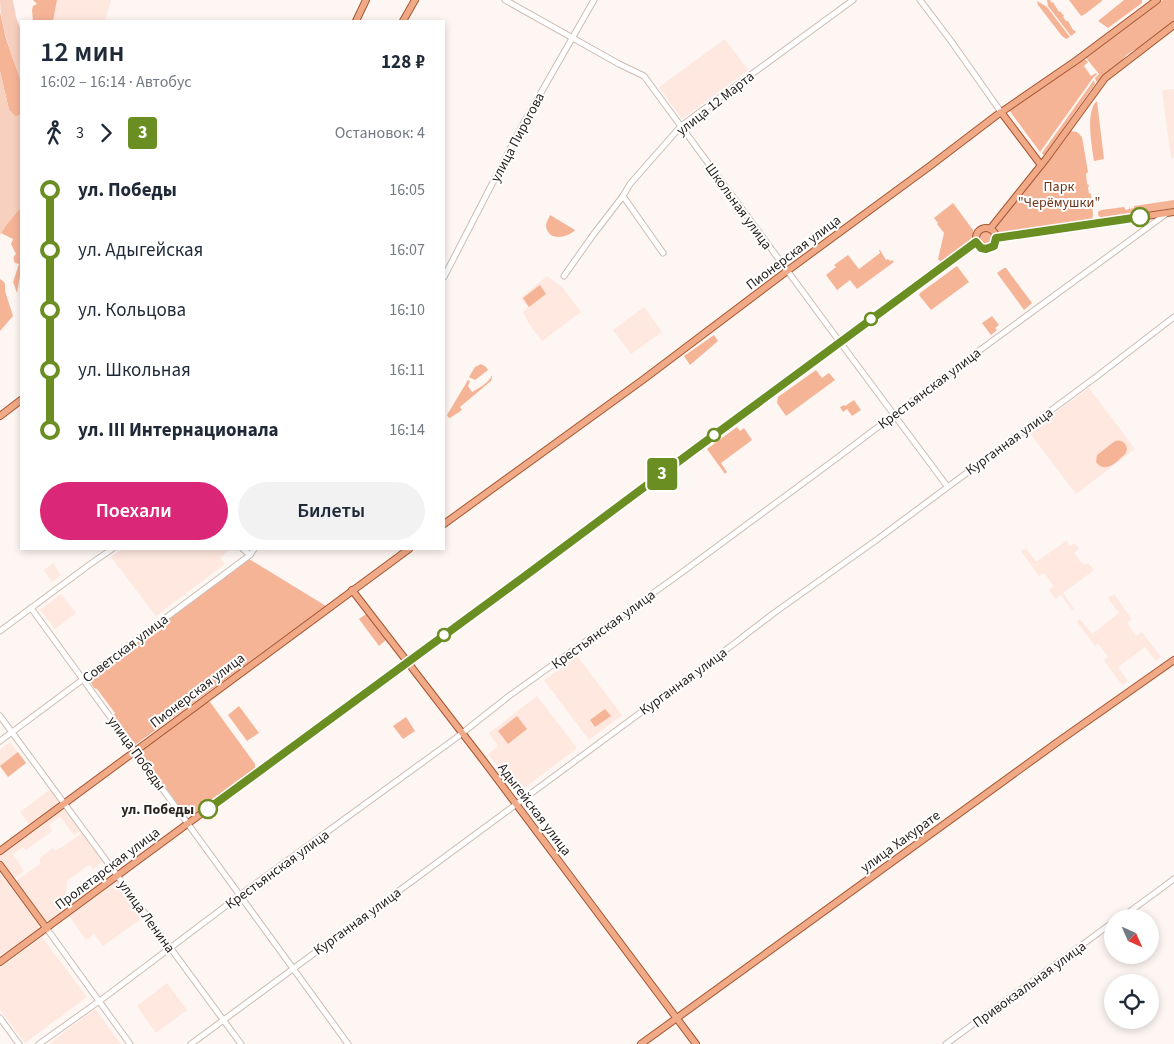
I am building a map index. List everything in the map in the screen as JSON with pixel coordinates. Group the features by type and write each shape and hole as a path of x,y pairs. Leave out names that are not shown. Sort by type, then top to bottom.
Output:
{"main road":[{"path":"356,20 366,0"},
{"path":"404,20 415,0"},
{"name":"Пионерская улица","path":"445,523 639,382 1001,112 1078,60 1157,0"},
{"path":"990,229 1105,78 1174,25"},
{"path":"1001,112 1041,164"},
{"path":"996,238 1170,213"},
{"path":"985,228 995,232 996,238 994,246 988,249 981,248 976,242 976,236 980,230 985,228"},
{"name":"Пролетарская улица","path":"0,962 976,242"},
{"path":"0,416 20,401"},
{"name":"Пионерская улица","path":"0,851 408,550"},
{"name":"Адыгейская улица","path":"352,590 696,1044"},
{"name":"улица Хакурате","path":"641,1044 1045,751 1174,660"},
{"path":"0,865 47,929"}],"street":[{"name":"Школьная улица","path":"505,0 644,76 947,486"},
{"name":"улица Пирогова","path":"445,275 523,124 594,0"},
{"name":"улица 12 Марта","path":"564,276 630,184 681,126 853,0"},
{"path":"920,0 1001,112"},
{"path":"623,196 663,253"},
{"name":"Крестьянская улица","path":"39,1044 462,734 509,696 677,576 837,458 964,361 1170,213"},
{"name":"Курганная улица","path":"191,1044 774,613 875,541 1174,317"},
{"path":"0,631 111,550"},
{"path":"244,550 250,555 253,550"},
{"name":"Советская улица","path":"0,741 250,555"},
{"name":"улица Победы","path":"31,608 348,1044"},
{"name":"улица Ленина","path":"0,716 241,1044"},
{"path":"1133,909 1174,879"},
{"path":"47,929 130,1044"},
{"name":"Привокзальная улица","path":"946,1044 1104,930"},
{"path":"0,1018 19,1044"}],"shaded area":[{"path":"0,0 13,0 20,27 20,78 4,31"},
{"path":"57,0 111,0 105,20 53,20"},
{"path":"725,39 748,70 682,119 659,87"},
{"path":"0,71 9,110 15,116 20,115 20,208 0,235"},
{"path":"1174,89 1174,158 1171,159 1162,90"},
{"path":"547,276 562,287 581,312 542,341 529,324 523,312 528,307 521,298"},
{"path":"644,307 662,332 631,354 613,330"},
{"path":"1089,388 1135,449 1076,494 1029,432"},
{"path":"1066,541 1070,546 1075,543 1079,549 1074,553 1084,565 1088,563 1094,570 1063,593 1074,609 1072,610 1061,595 1055,599 1049,590 1054,586 1044,573 1039,576 1021,551 1026,548 1036,562"},
{"path":"121,550 229,550 220,558 225,564 156,616 111,557"},
{"path":"53,563 61,575 52,582 44,570"},
{"path":"61,594 76,613 55,629 40,610"},
{"path":"1114,594 1132,619 1127,623 1136,636 1142,632 1161,657 1156,661 1145,647 1118,667 1128,681 1122,685 1104,660 1108,657 1098,643 1095,646 1077,622 1080,619 1092,634 1119,613 1108,598"},
{"path":"577,656 622,715 589,740 544,680"},
{"path":"537,696 577,748 518,793 488,754 498,746 489,733"},
{"path":"10,742 26,763 8,777 0,767 0,750"},
{"path":"51,789 59,801 58,804 30,825 20,812"},
{"path":"62,810 66,810 81,830 74,835 59,817 49,825 52,831 26,850 23,847 13,854 24,871 13,879 0,861 0,855"},
{"path":"83,832 103,861 93,869 90,865 87,866 67,881 66,893 71,898 100,876 104,881 50,922 46,921 16,881 40,864 40,858 53,848 55,851 61,848"},
{"path":"0,874 38,923 39,929 0,956"},
{"path":"117,881 144,917 103,946 94,934 86,940 69,916"},
{"path":"42,937 87,997 25,1043 0,1010 0,968"},
{"path":"167,983 187,1010 156,1033 137,1006"},
{"path":"95,1009 121,1044 49,1044"}],"green space":[{"path":"33,0 57,0 53,20 33,20 33,6 37,4"},
{"path":"1047,0 1053,2 1076,32 1071,36 1048,6"},
{"path":"1069,0 1102,0 1102,1 1081,16"},
{"path":"1124,0 1142,0 1142,3 1108,28 1098,21"},
{"path":"1163,0 1174,0 1174,21 1138,49 1129,53 1097,82 1095,78 1099,74 1086,58"},
{"path":"1037,1 1047,7 1070,37 1066,39 1062,36 1038,5"},
{"path":"0,12 6,39 20,78 20,115 18,116 15,116 9,110 0,71"},
{"path":"1085,59 1088,62 1084,66 1091,76 1097,74 1040,152 1009,110"},
{"path":"1094,80 1095,84 1044,156 1042,153"},
{"path":"1097,101 1104,159 1094,161 1090,120 1093,106"},
{"name":"Парк \"Черёмушки\"","path":"1068,132 1077,132 1082,137 1088,172 1086,174 1087,184 1091,194 1092,220 1086,223 1076,221 1066,225 999,233 996,228 997,225 1064,140"},
{"path":"1174,200 1174,208 1102,219 1098,215 1098,212 1101,210 1124,207 1126,210 1129,209 1129,206 1130,209 1134,208 1134,206"},
{"path":"953,203 973,230 973,236 941,262 938,259 944,233 934,218"},
{"path":"20,208 20,276 17,293 13,282 19,264 15,263 14,260 16,254 11,244 13,239 1,233"},
{"path":"550,215 575,230 568,235 559,237 550,235 546,226"},
{"path":"983,230 989,230 994,235 992,244 983,246 978,241 978,235"},
{"path":"879,250 886,260 894,262 857,289 850,280 837,290 826,275 836,267 834,265 848,255 859,269 880,253"},
{"path":"957,266 969,282 931,310 919,295 920,293"},
{"path":"1006,268 1032,303 1024,310 997,273"},
{"path":"0,279 5,284 5,291 13,316 0,331"},
{"path":"540,285 546,294 529,307 523,298"},
{"path":"992,316 999,325 995,328 997,330 991,335 982,323"},
{"path":"714,335 718,341 690,365 684,356"},
{"path":"481,364 488,370 475,380 469,377 475,367"},
{"path":"816,370 822,378 829,373 835,380 786,416 777,403 778,397"},
{"path":"492,375 491,381 460,407 462,410 450,418 448,417 447,415 468,380 470,381 468,386 472,392 486,383"},
{"path":"854,400 861,410 852,416 847,409 843,412 840,407"},
{"path":"737,427 740,431 744,428 752,440 721,463 727,472 725,474 707,449"},
{"path":"1119,440 1124,443 1127,448 1126,453 1107,467 1100,466 1096,462 1097,455"},
{"path":"249,559 326,606 135,745 114,715 115,713 97,689 94,688 91,678"},
{"path":"366,614 386,640 379,646 359,619"},
{"path":"206,702 210,702 255,764 255,769 191,816 186,816 141,753 143,749"},
{"path":"239,706 259,733 247,741 228,715"},
{"path":"605,709 611,716 595,727 590,720"},
{"path":"517,716 527,729 508,744 498,731"},
{"path":"406,717 415,731 403,739 393,726"},
{"path":"18,752 26,763 8,777 0,766"}],"bus line":[{"name":"3","path":"208,809 976,242 981,248 988,249 994,246 996,238 1140,217"}],"place":[{"name":"ул. Победы","path":"208,809"}]}
